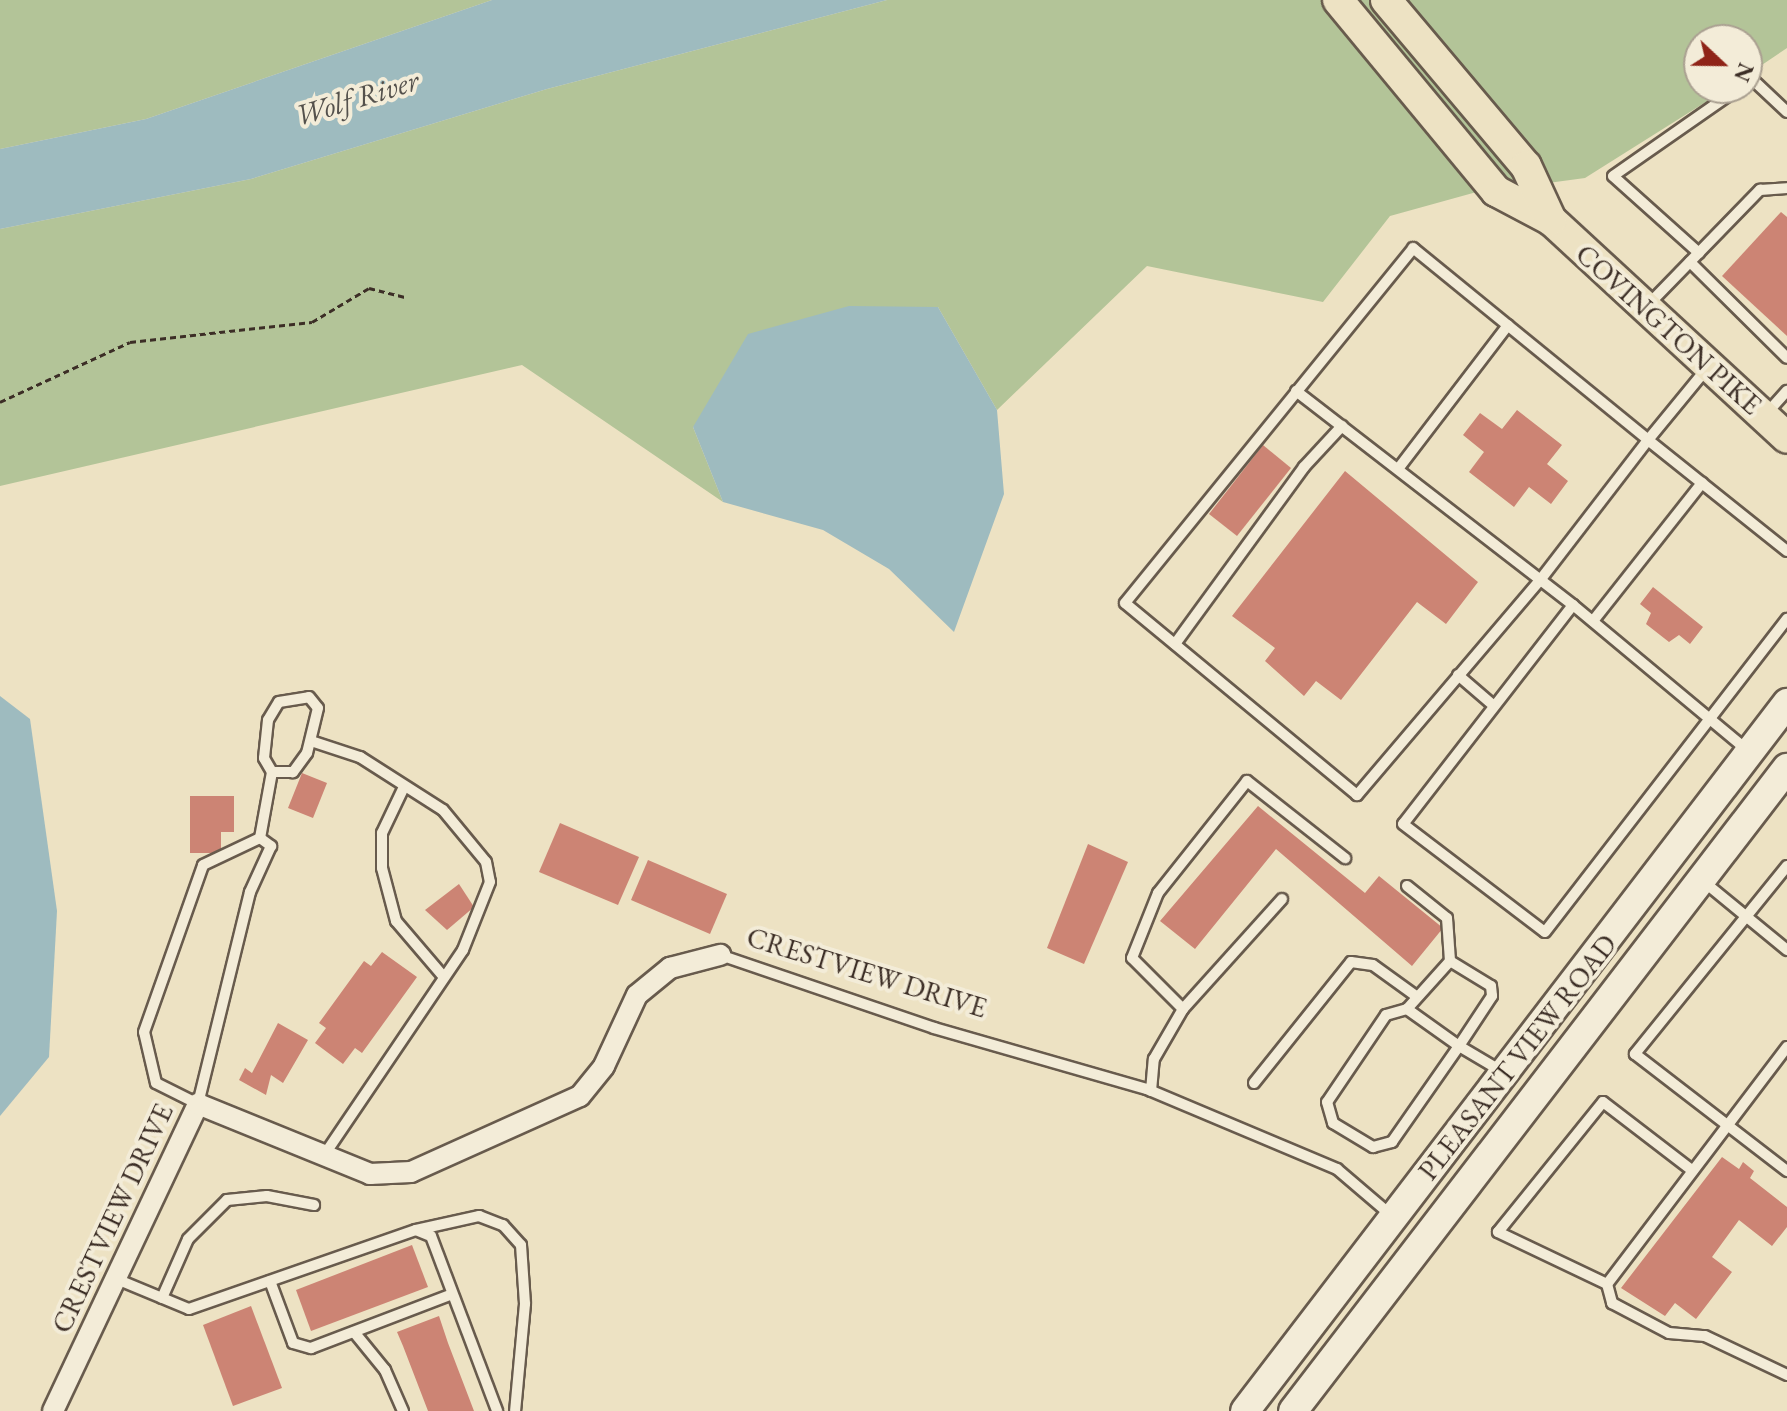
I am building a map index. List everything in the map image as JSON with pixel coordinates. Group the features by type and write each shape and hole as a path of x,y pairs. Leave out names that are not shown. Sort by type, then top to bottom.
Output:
{"main road":[{"name":"COVINGTON PIKE","path":"1338,0 1496,191 1551,220 1787,438"},
{"name":"COVINGTON PIKE","path":"1386,0 1526,166 1551,220"},
{"name":"PLEASANT VIEW ROAD","path":"1245,1411 1787,703"},
{"path":"1750,752 1782,774"},
{"name":"PLEASANT VIEW ROAD","path":"1299,1404 1782,774"},
{"path":"1275,1372 1299,1404"}],"street":[{"name":"CRESTVIEW DRIVE","path":"53,1411 198,1104 370,1174 411,1172 580,1096 604,1066 637,995 670,968 720,955"}],"lane":[{"path":"1763,89 1787,112"},
{"path":"1699,253 1613,176 1716,104"},
{"path":"1646,307 1760,190 1787,188"},
{"path":"1710,365 1648,440 1541,579 1357,795 1125,603 1413,248 1648,440 1787,551"},
{"path":"1690,262 1787,358"},
{"path":"1398,469 1508,325"},
{"path":"1296,391 1541,579 1750,752"},
{"path":"1764,415 1787,391"},
{"path":"1175,644 1342,426"},
{"path":"1593,621 1702,483"},
{"path":"1573,605 1403,824 1545,932 1787,619"},
{"path":"1458,675 1493,705"},
{"path":"260,838 272,772 263,742 279,702 309,697 318,708 311,741 293,772 272,772"},
{"path":"311,741 360,757 403,789 443,810 486,862 487,902 443,976 325,1154"},
{"path":"1183,1009 1132,958 1158,893 1247,781 1345,858"},
{"path":"403,789 382,833 382,868 396,921 443,976"},
{"path":"260,838 271,846 250,892 198,1104 156,1083 144,1032 203,865 260,838"},
{"path":"1787,866 1635,1054 1787,1171"},
{"path":"1702,879 1787,950"},
{"path":"1407,886 1447,918 1450,961 1407,1009 1386,1015 1327,1102 1333,1123 1373,1147 1392,1142 1492,996 1491,986 1450,961"},
{"path":"1151,1091 1154,1059 1183,1009 1282,899"},
{"name":"CRESTVIEW DRIVE","path":"720,955 1151,1091 1337,1169 1394,1217"},
{"path":"1254,1083 1351,962 1373,965 1416,996"},
{"path":"1407,1009 1504,1073"},
{"path":"1607,1284 1787,1047"},
{"path":"1693,1171 1603,1102 1498,1232 1607,1284 1612,1303 1669,1333 1705,1336 1787,1375"},
{"path":"162,1298 197,1225 227,1200 267,1196 314,1205"},
{"path":"114,1278 189,1309 416,1230 479,1216 503,1225 521,1245 525,1304 515,1411"},
{"path":"416,1230 431,1236 450,1295 497,1411"},
{"path":"270,1281 293,1343 311,1348 450,1295"},
{"path":"354,1332 385,1370 403,1411"}],"path":[{"path":"0,402 130,342 312,322 369,288 406,297"}],"green space":[{"path":"0,0 492,0 146,119 0,149"},
{"path":"887,0 1787,0 1787,48 1763,64 1763,24 1683,24 1683,104 1703,104 1585,178 1473,193 1390,216 1323,302 1147,266 997,410 938,307 693,427 723,502 522,365 0,486 0,229 251,179 547,89"}],"water":[{"name":"Wolf River","path":"492,0 887,0 547,89 251,179 0,229 0,149 146,119"},
{"path":"849,306 938,307 997,410 1004,494 954,632 889,569 823,530 723,502 693,427 748,334"},
{"path":"0,696 30,719 57,911 49,1057 0,1116"}],"building":[{"path":"1781,212 1787,217 1787,336 1722,276"},
{"path":"1517,410 1562,445 1547,464 1568,481 1551,504 1529,487 1514,507 1469,472 1484,452 1463,435 1480,413 1502,429"},
{"path":"1263,445 1291,468 1237,536 1209,514"},
{"path":"1345,471 1478,582 1446,624 1417,602 1341,700 1316,681 1304,696 1265,661 1275,648 1232,616"},
{"path":"1653,587 1703,627 1690,644 1679,635 1669,642 1646,624 1651,613 1640,604"},
{"path":"302,773 327,783 313,818 288,808"},
{"path":"190,796 234,796 234,832 221,832 221,853 190,853"},
{"path":"1258,806 1365,893 1379,876 1443,928 1412,966 1276,849 1195,949 1160,921"},
{"path":"560,823 639,857 618,905 539,872"},
{"path":"1088,844 1128,862 1084,964 1047,948"},
{"path":"648,860 727,894 710,934 631,900"},
{"path":"459,884 474,907 447,930 425,910"},
{"path":"382,952 417,977 362,1053 355,1048 343,1064 315,1043 326,1028 319,1023 364,961 371,966"},
{"path":"278,1023 308,1040 283,1083 271,1075 266,1095 239,1080 245,1068 252,1073"},
{"path":"1722,1157 1739,1169 1743,1162 1754,1171 1750,1178 1787,1207 1787,1227 1772,1246 1739,1220 1712,1257 1732,1272 1696,1319 1675,1303 1665,1316 1621,1288"},
{"path":"412,1245 428,1287 311,1331 296,1290"},
{"path":"251,1306 282,1388 233,1406 203,1325"},
{"path":"439,1316 474,1411 428,1411 397,1332"}]}
